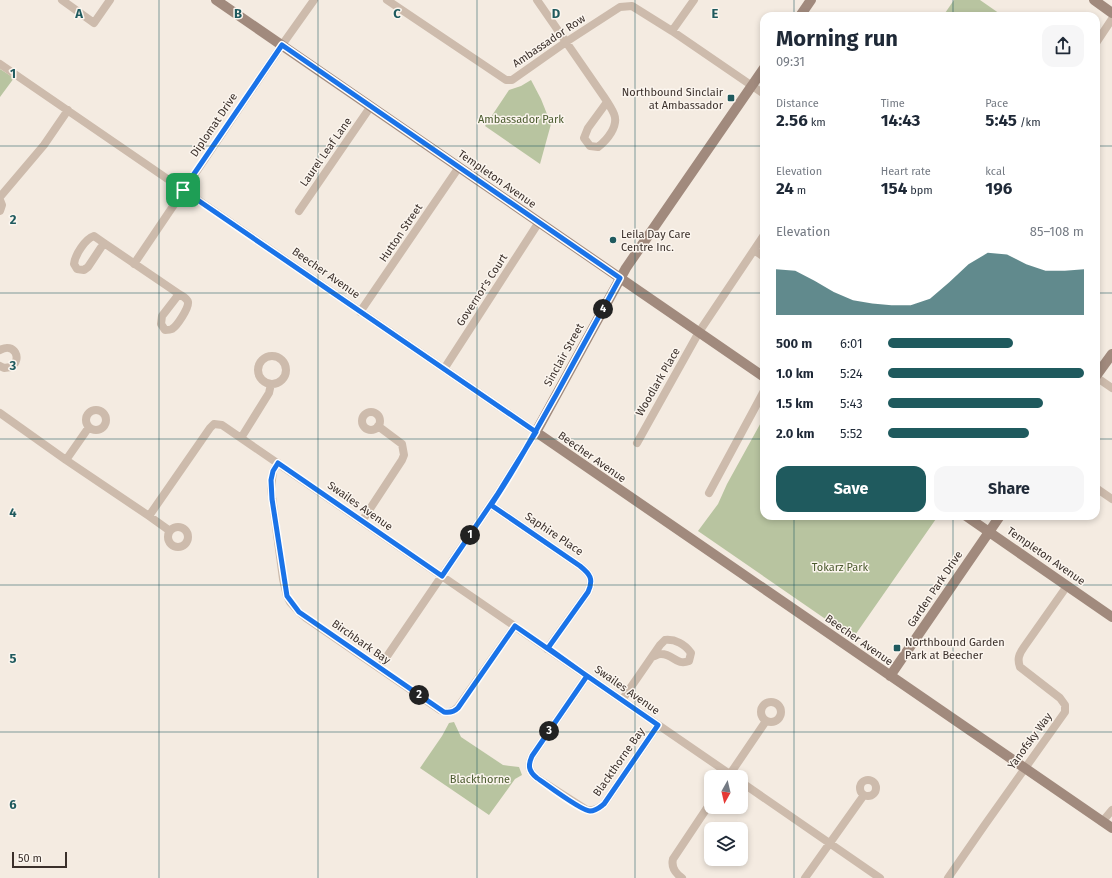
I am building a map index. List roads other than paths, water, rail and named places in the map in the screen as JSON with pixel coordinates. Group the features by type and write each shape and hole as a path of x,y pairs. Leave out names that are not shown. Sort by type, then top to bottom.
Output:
{"street":[{"path":"62,0 94,23 110,0"},
{"name":"Templeton Avenue","path":"216,0 760,374"},
{"name":"Diplomat Drive","path":"134,264 183,190 314,0"},
{"name":"Ambassador Row","path":"387,0 506,80 512,80 566,42 620,7 627,5 632,6 672,31 760,91"},
{"path":"537,0 607,102 615,115 614,127 604,142 598,147 590,146 584,138 588,128 607,102"},
{"path":"672,31 694,0"},
{"path":"803,12 811,0"},
{"path":"1094,0 1112,12"},
{"path":"1100,37 1112,19"},
{"name":"Beecher Avenue","path":"0,64 1112,828"},
{"name":"Sinclair Street","path":"379,668 513,471 536,432 620,278 760,74"},
{"name":"Laurel Leaf Lane","path":"299,211 371,106"},
{"path":"0,211 2,205 0,199 44,145 68,110"},
{"name":"Hutton Street","path":"360,312 459,167"},
{"name":"Governor's Court","path":"444,369 539,222"},
{"name":"Woodlark Place","path":"637,443 699,332 760,241"},
{"path":"104,243 178,294"},
{"path":"754,250 760,254"},
{"path":"0,350 10,348 15,352 17,358 14,365 11,367 7,368 0,366"},
{"path":"1100,370 1112,354"},
{"path":"1100,379 1112,388"},
{"path":"241,438 270,393 271,384"},
{"path":"709,493 760,398"},
{"path":"0,413 170,531"},
{"name":"Swailes Avenue","path":"148,516 210,428 214,424 222,424 722,770"},
{"path":"362,521 404,455 402,444 378,426"},
{"path":"66,460 89,427"},
{"name":"Birchbark Bay","path":"278,463 273,471 270,489 287,596 299,612 440,710 450,712 458,708 515,626"},
{"path":"1100,491 1112,499"},
{"name":"Saphire Place","path":"491,505 580,566 591,576 592,584 588,592 548,648"},
{"name":"Templeton Avenue","path":"972,520 1112,617"},
{"name":"Garden Park Drive","path":"890,676 997,520"},
{"name":"Yanofsky Way","path":"948,878 1064,712 1065,705 1060,698 1020,668 1018,661 1019,654 1067,586"},
{"path":"622,700 652,657 664,640 671,640 681,643 691,653 689,661 683,664 668,656 660,654 652,657"},
{"name":"Blackthorne Bay","path":"587,676 529,762 529,768 532,774 537,778 587,810 599,808 604,804 658,725"},
{"path":"735,770 766,721"},
{"path":"748,787 880,878"},
{"path":"804,878 864,795"},
{"path":"1102,822 1112,810"},
{"path":"682,878 674,870 672,864 673,859 704,812"}],"place":[{"name":"Northbound Sinclair at Ambassador","path":"731,98"},
{"name":"Leila Day Care Centre Inc.","path":"613,240"},
{"name":"Northbound Garden Park at Beecher","path":"897,648"}],"park label":[{"name":"Ambassador Park","path":"521,119"},
{"name":"Tokarz Park","path":"840,567"},
{"name":"Blackthorne","path":"480,779"}]}
